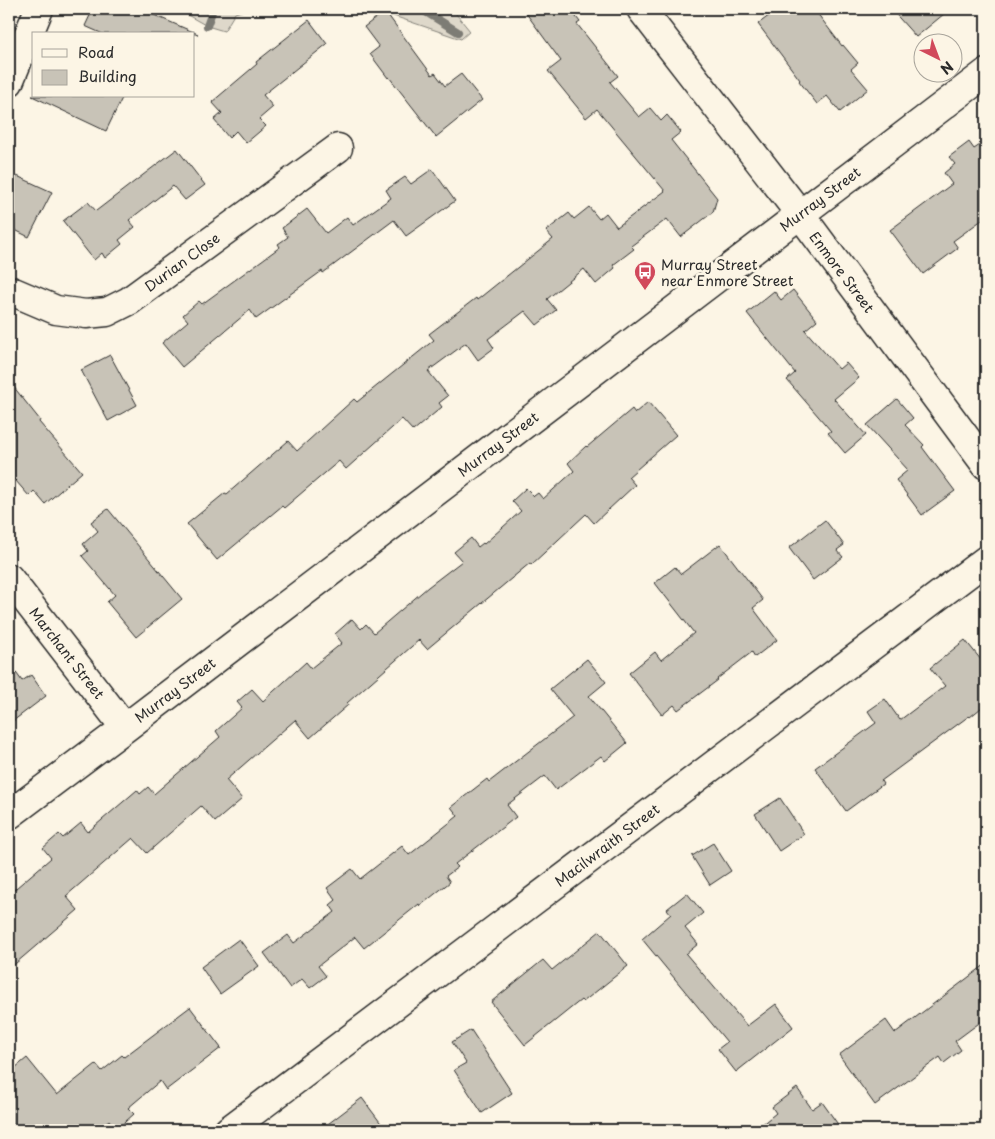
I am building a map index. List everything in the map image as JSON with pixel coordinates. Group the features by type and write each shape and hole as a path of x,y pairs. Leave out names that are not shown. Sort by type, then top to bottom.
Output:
{"street":[{"path":"9,82 39,9"},
{"name":"Enmore Street","path":"641,9 800,214 986,465"},
{"name":"Murray Street","path":"9,815 986,73"},
{"name":"Durian Close","path":"9,290 56,310 86,314 107,312 129,301 338,148"},
{"name":"Macilwraith Street","path":"229,1130 986,560"},
{"name":"Marchant Street","path":"9,578 125,728"}],"shaded area":[{"path":"184,9 248,9 235,13 224,31 207,26 182,12"},
{"path":"373,9 452,9 470,31 461,39"}],"building":[{"path":"93,9 140,9 193,32 98,32 85,26"},
{"path":"523,9 570,9 580,22 577,24 618,76 610,82 639,117 650,108 661,121 667,115 681,132 671,140 717,198 713,212 681,237 667,219 631,246 634,249 613,265 615,268 596,284 584,269 547,299 556,310 537,325 525,311 488,339 494,348 478,360 466,343 428,371 448,396 439,403 442,407 413,431 402,419 346,469 339,461 284,508 282,506 217,560 187,524 225,493 227,494 288,441 297,451 354,399 357,402 434,340 429,334 476,298 477,300 553,239 546,231 569,213 574,219 589,207 599,219 606,213 617,227 665,191 597,109 586,118 548,71 561,61"},
{"path":"778,9 814,9 842,46 858,63 851,69 868,89 840,112 827,96 817,104 758,24"},
{"path":"891,9 950,9 922,32 912,33"},
{"path":"385,11 432,75 435,73 445,86 461,74 482,100 436,137 370,54 379,47 364,27"},
{"path":"309,20 327,44 263,95 273,107 259,119 266,126 246,143 236,131 229,138 214,120 222,113 212,102 257,64 256,62"},
{"path":"36,98 122,98 106,131"},
{"path":"986,141 986,217 953,241 958,248 923,274 890,230 952,184 944,173 955,164 949,157 969,142 974,149"},
{"path":"177,149 205,185 185,200 173,186 129,220 135,227 119,240 122,244 105,258 102,253 94,260 63,221 88,202 96,211"},
{"path":"432,169 455,201 406,236 394,220 323,273 322,271 256,319 250,310 182,367 162,343 188,321 183,315 199,301 202,304 280,247 278,244 288,237 282,228 307,209 326,233 347,217 353,225 391,198 386,190 405,177 411,184"},
{"path":"17,176 52,192 29,237 9,227 9,193"},
{"path":"793,290 817,320 805,330 839,369 846,363 859,378 834,399 866,435 845,453 828,433 831,431 787,380 795,373 747,313 774,291 781,300"},
{"path":"110,355 137,405 108,421 81,370"},
{"path":"9,381 40,420 39,422 82,472 45,504 34,491 29,496 9,473"},
{"path":"897,399 913,418 905,425 924,445 922,447 955,491 922,515 896,480 908,470 867,425"},
{"path":"648,402 676,435 628,477 635,485 594,523 586,514 531,565 530,563 427,649 419,640 310,738 295,720 226,780 242,799 215,822 201,806 147,853 133,838 66,896 78,910 9,969 9,894 51,858 43,848 59,834 63,838 81,823 88,832 137,790 140,794 148,787 154,794 220,737 216,731 242,708 237,702 252,689 263,701 306,662 311,668 342,643 335,634 352,619 361,629 366,624 374,633 462,561 454,552 471,538 478,547 484,544 521,511 512,501 526,488 534,496 538,493 543,499 574,471 568,463 586,446 632,409 635,413"},
{"path":"108,509 182,599 136,637 107,602 115,595 82,556 88,551 83,544 98,531 91,522"},
{"path":"825,520 844,545 837,550 843,557 813,580 789,548"},
{"path":"720,544 763,600 753,608 777,640 755,657 752,652 678,710 674,705 662,715 629,673 655,652 661,660 694,633 655,583 675,567 681,574"},
{"path":"965,640 986,666 986,704 881,781 883,784 846,811 815,768 876,723 868,711 885,699 900,720 945,686 930,668"},
{"path":"587,659 606,682 589,696 627,743 605,761 601,756 556,790 545,776 507,805 516,817 455,864 458,867 446,876 450,882 364,948 355,937 318,966 326,976 310,988 302,979 290,988 264,953 288,935 294,943 335,912 330,905 336,900 327,888 352,869 360,879 402,846 409,855 458,816 451,807 487,779 489,782 573,717 550,689"},
{"path":"9,663 22,681 31,675 46,696 9,724"},
{"path":"780,798 804,834 779,851 755,814"},
{"path":"713,843 731,871 710,885 692,856"},
{"path":"687,893 703,913 685,928 698,944 686,954 747,1026 776,1004 793,1027 736,1072 718,1049 727,1042 642,939 671,914 667,909"},
{"path":"600,931 628,966 583,1002 581,1000 525,1045 491,1002 543,960 552,970"},
{"path":"239,939 259,966 220,994 201,967"},
{"path":"986,964 986,1018 955,1041 961,1050 944,1063 940,1057 875,1105 839,1055 886,1020 895,1033"},
{"path":"190,1007 221,1048 166,1090 160,1081 128,1108 134,1114 117,1129 109,1120 97,1130 9,1130 9,1073 27,1058 57,1095 96,1064 102,1071 122,1055 124,1057"},
{"path":"471,1030 512,1093 482,1113 454,1070 466,1063 452,1042"},
{"path":"797,1088 812,1109 822,1102 842,1130 755,1130 776,1113 772,1107"},
{"path":"362,1098 386,1130 320,1130"}],"waterway":[{"path":"207,26 213,9"},
{"path":"421,9 458,32"}],"place":[{"name":"Murray Street near Enmore Street","path":"645,291"}]}
